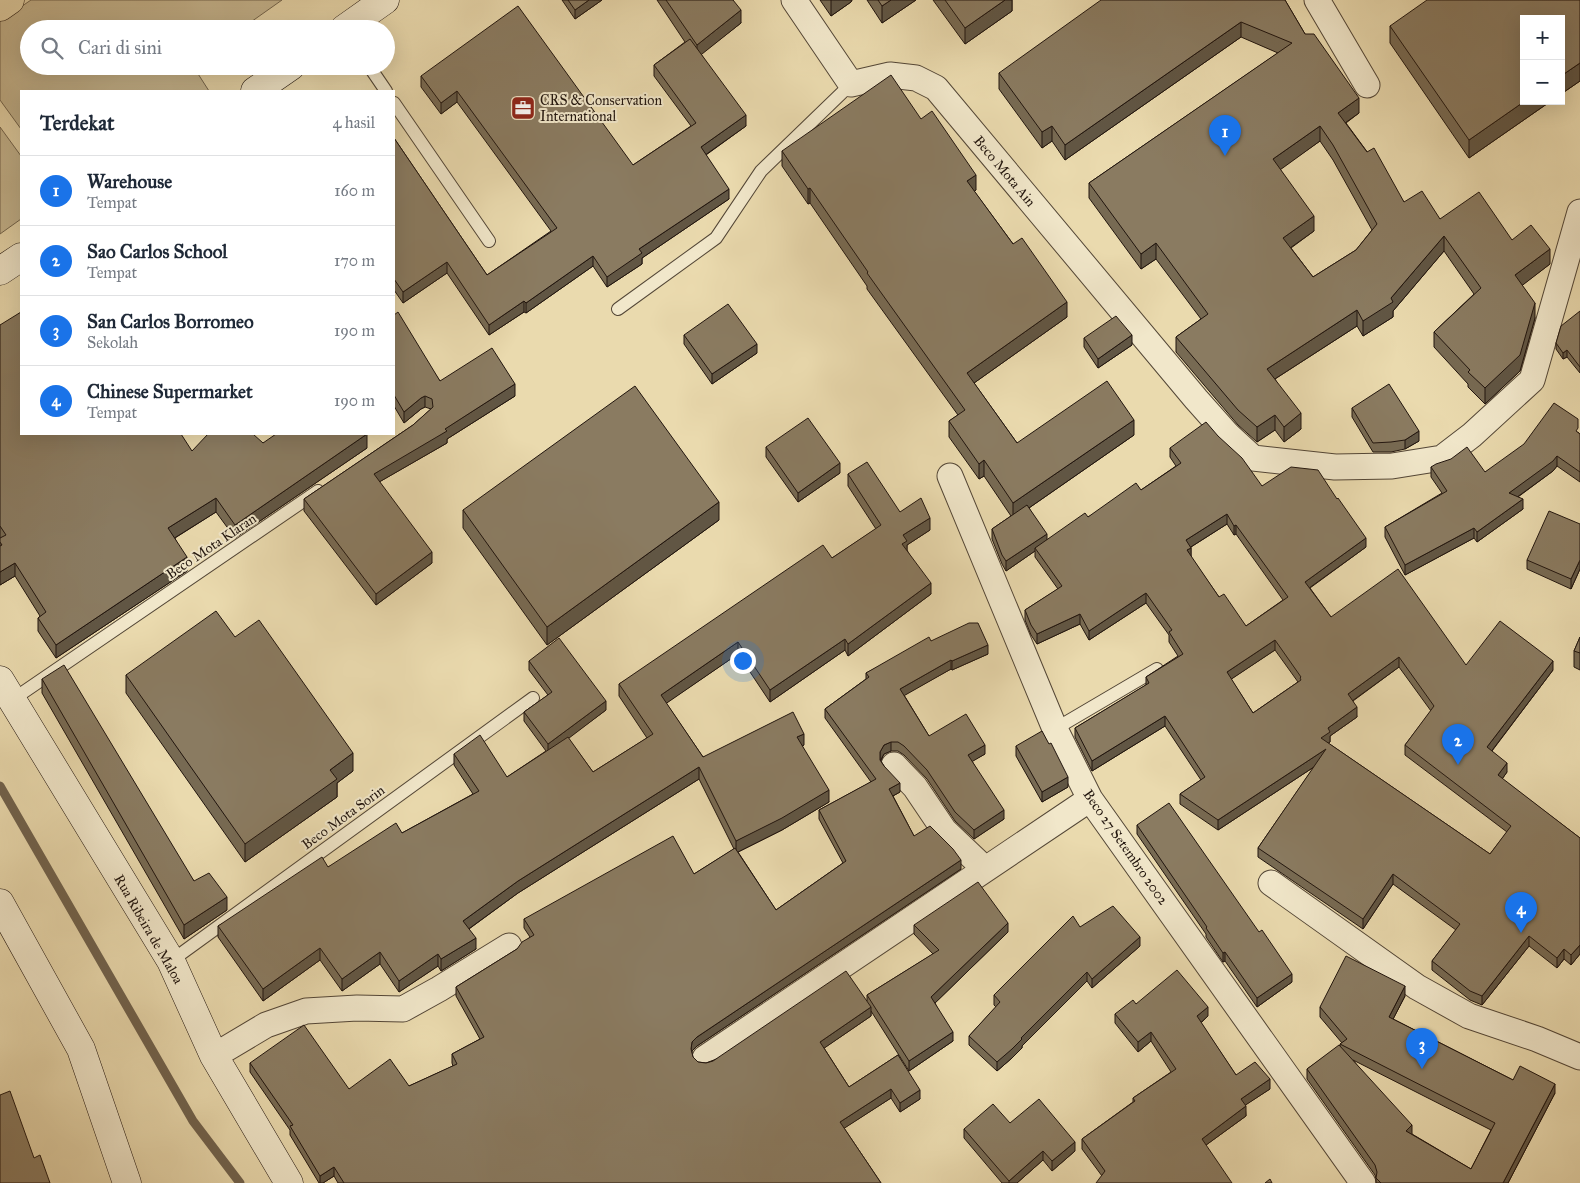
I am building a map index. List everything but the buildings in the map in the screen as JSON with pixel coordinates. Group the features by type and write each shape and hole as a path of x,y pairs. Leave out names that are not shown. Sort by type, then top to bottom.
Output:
{"main road":[{"path":"0,7 10,0"}],"street":[{"path":"357,20 385,0"},
{"path":"794,0 851,84"},
{"path":"1316,0 1367,85"},
{"path":"257,90 278,75"},
{"name":"Beco Mota Ain","path":"851,84 890,75 916,78 936,88 1196,399 1228,435 1253,458 1335,467 1392,466 1442,458 1472,435 1532,380 1580,212"},
{"path":"0,271 20,258"},
{"name":"Beco 27 Setembro 2002","path":"950,476 1055,729 1090,799 1363,1183"},
{"name":"Rua Ribeira de Maloa","path":"6,690 171,961 214,1056 289,1183"},
{"path":"894,766 914,787 944,830 985,870"},
{"path":"706,1058 1090,799"},
{"path":"1271,883 1417,987 1470,1016 1537,1039 1580,1057"},
{"path":"0,903 81,1049 127,1183"},
{"path":"214,1056 266,1025 306,1011 357,1008 403,1009 509,946"}],"lane":[{"path":"375,75 385,90"},
{"path":"618,309 716,238 761,171 851,84"},
{"path":"395,103 488,241"},
{"name":"Beco Mota Klaran","path":"6,690 325,486"},
{"path":"1055,729 1157,670"},
{"name":"Beco Mota Sorin","path":"171,961 533,698"}],"shaded area":[{"path":"31,0 282,0 254,20 20,20 20,75 199,75 208,90 20,90 20,128 0,100 0,21"},
{"path":"0,127 20,155 20,220 0,234"}],"waterway":[{"path":"0,786 193,1121 240,1183"}],"place":[{"name":"CRS & Conservation International","path":"523,108"},
{"name":"Warehouse","path":"1225,156"},
{"name":"Sao Carlos School","path":"1458,765"},
{"name":"Chinese Supermarket","path":"1521,933"},
{"name":"San Carlos Borromeo","path":"1422,1069"}]}
